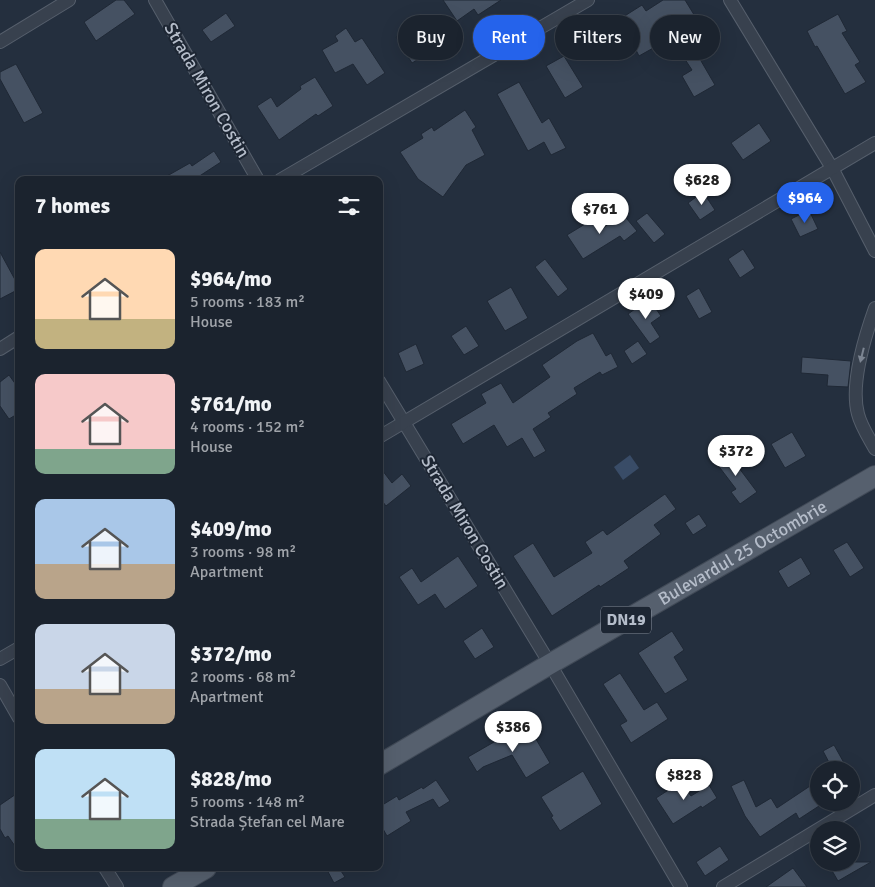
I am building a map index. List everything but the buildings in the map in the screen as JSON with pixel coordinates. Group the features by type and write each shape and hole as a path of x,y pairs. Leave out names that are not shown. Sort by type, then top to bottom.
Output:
{"main road":[{"name":"Bulevardul 25 Octombrie","path":"383,763 875,476"},
{"path":"173,887 201,871"}],"street":[{"path":"0,42 69,0"},
{"name":"Strada Miron Costin","path":"155,0 256,176"},
{"path":"287,176 588,0"},
{"path":"730,0 832,168 875,251"},
{"path":"383,435 875,143"},
{"path":"875,308 859,365 856,403 858,416 875,449"},
{"path":"0,348 15,339"},
{"name":"Strada Miron Costin","path":"383,387 550,664 681,887"},
{"path":"0,659 15,650"},
{"path":"0,685 15,711"},
{"path":"723,887 875,795"},
{"path":"107,871 117,887"}],"water":[{"path":"630,455 639,468 623,480 614,467"}]}
